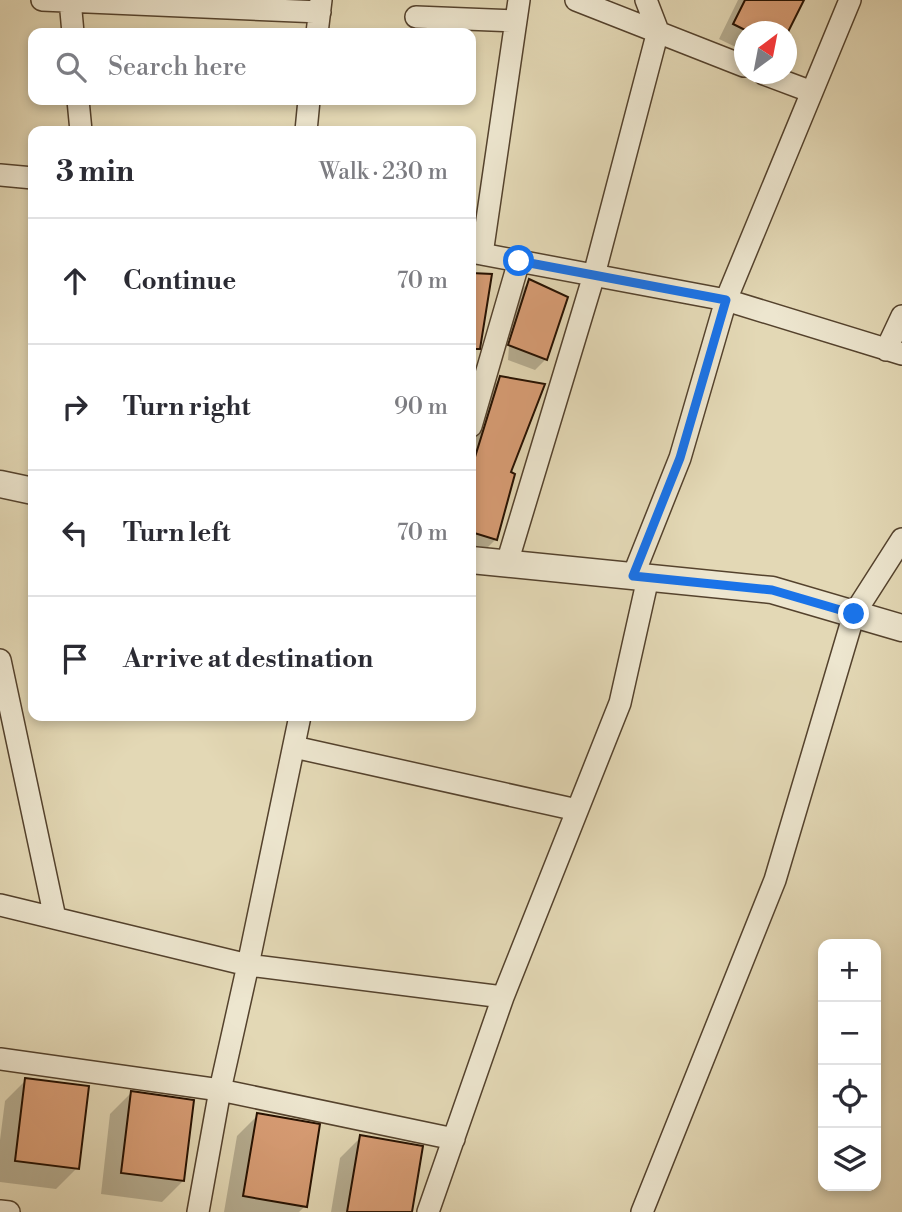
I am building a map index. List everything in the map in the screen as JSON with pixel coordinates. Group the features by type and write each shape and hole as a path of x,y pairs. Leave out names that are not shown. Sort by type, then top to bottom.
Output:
{"street":[{"path":"42,0 320,6 318,28"},
{"path":"576,0 734,62"},
{"path":"507,563 594,275 658,31 646,0"},
{"path":"428,1212 503,997 620,703 641,577 680,458 726,300 850,0"},
{"path":"70,1 73,28"},
{"path":"416,17 517,10 477,253 726,300 894,352 902,316"},
{"path":"791,84 812,92"},
{"path":"78,105 80,126"},
{"path":"306,126 309,105"},
{"path":"0,176 28,178"},
{"path":"476,409 519,261"},
{"path":"0,484 28,490"},
{"path":"642,1212 775,880 854,614 902,538"},
{"path":"476,560 772,590 902,628"},
{"path":"0,660 55,918"},
{"path":"198,1212 220,1090 299,721"},
{"path":"295,747 577,810"},
{"path":"0,905 248,965 503,997"},
{"path":"0,1059 220,1090 454,1139"},
{"path":"0,1211 9,1212"}],"building":[{"path":"745,0 804,0 794,21 734,21"},
{"path":"476,273 492,274 480,349 476,349"},
{"path":"529,279 568,297 547,360 508,345"},
{"path":"500,376 545,384 511,472 515,474 497,540 476,534 476,454"},
{"path":"25,1078 89,1086 79,1169 15,1161"},
{"path":"131,1091 194,1100 184,1181 121,1173"},
{"path":"257,1113 320,1124 307,1207 243,1196"},
{"path":"360,1135 423,1146 412,1212 347,1212"}],"route":[{"path":"519,261 726,300 680,458 633,576 772,590 854,614"}]}
